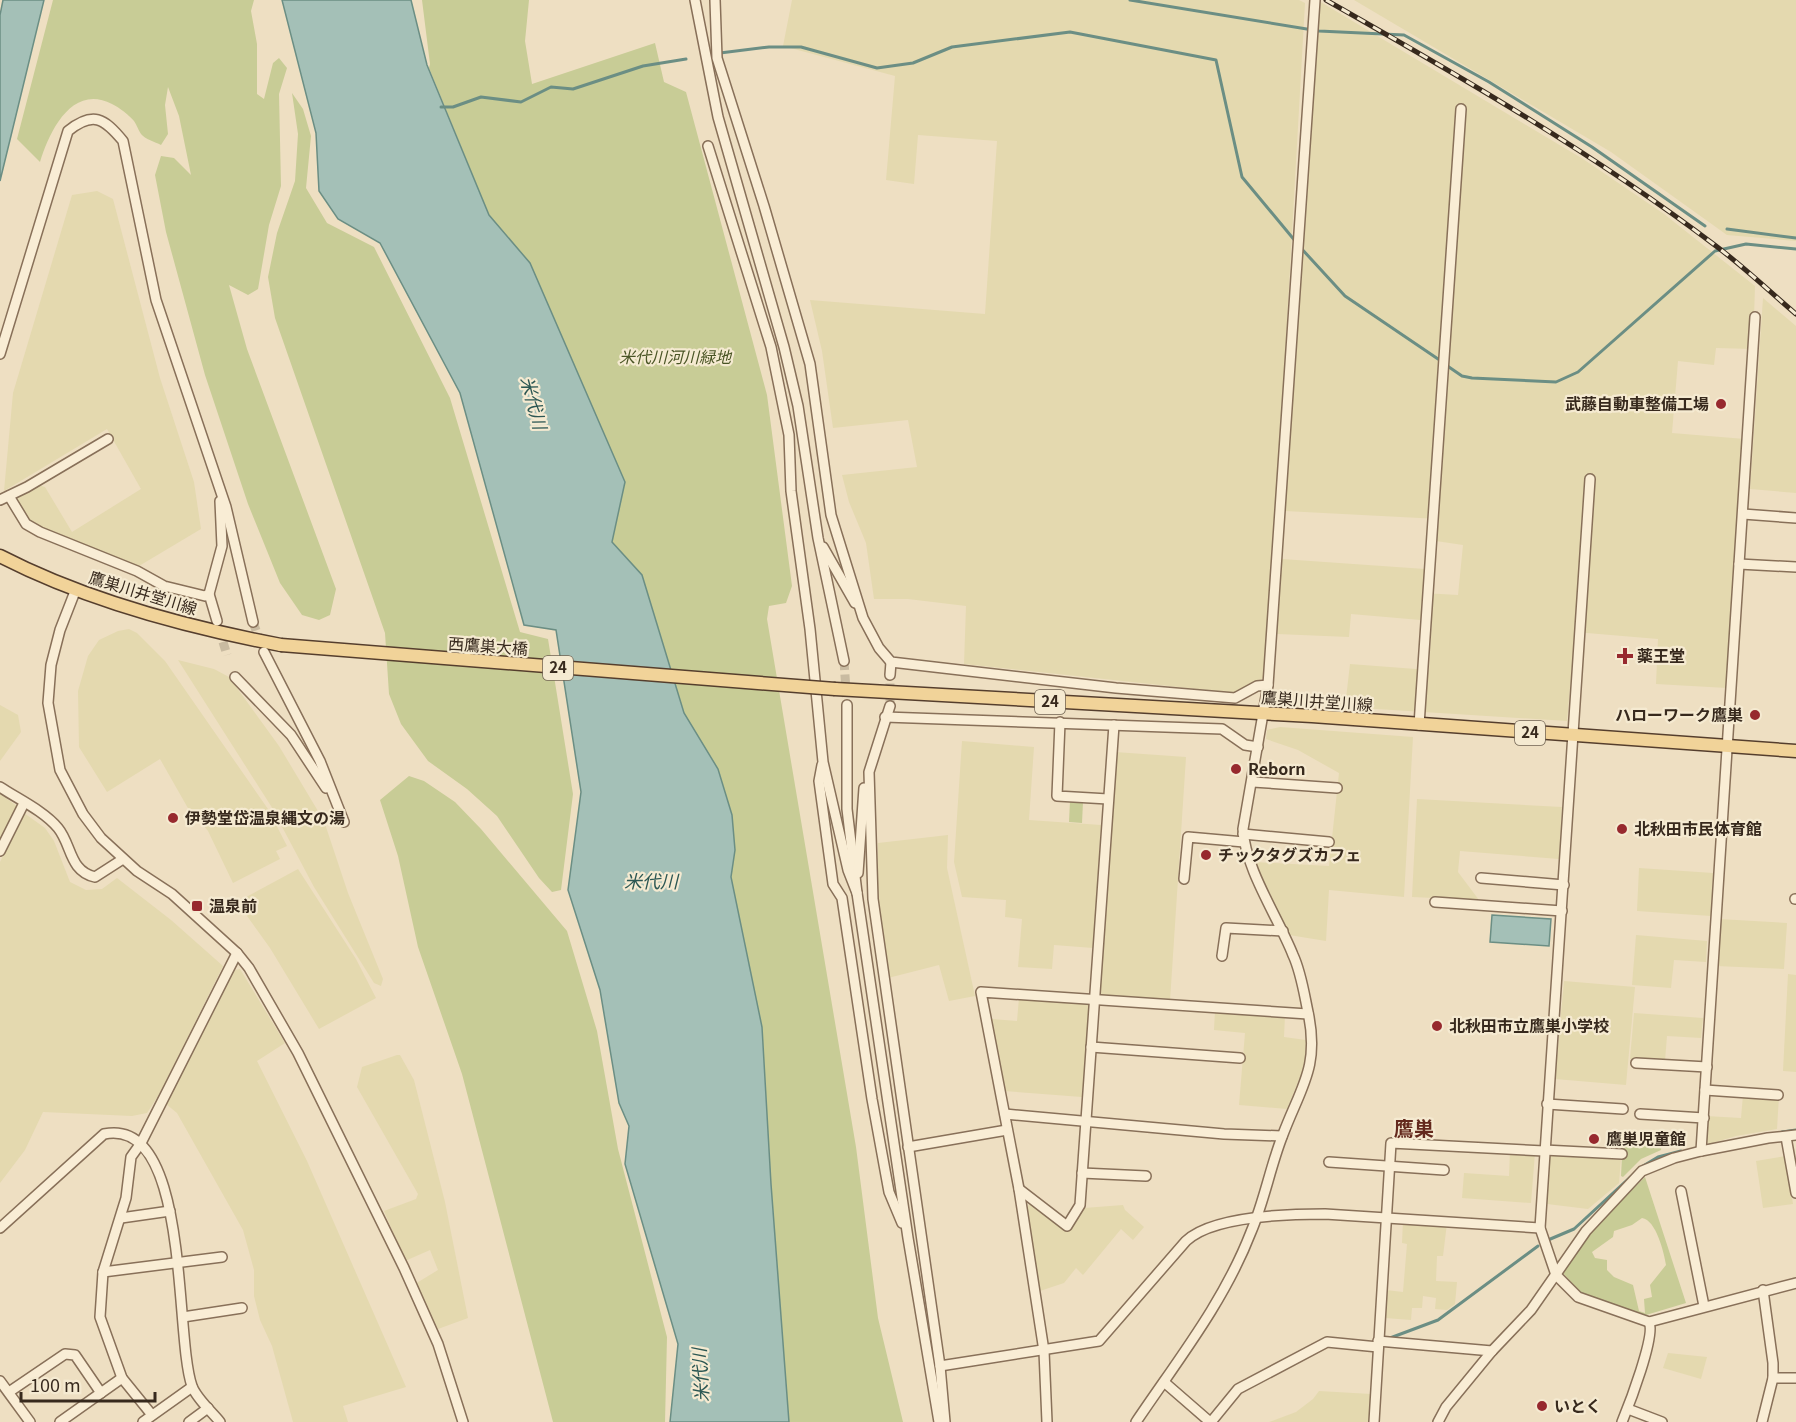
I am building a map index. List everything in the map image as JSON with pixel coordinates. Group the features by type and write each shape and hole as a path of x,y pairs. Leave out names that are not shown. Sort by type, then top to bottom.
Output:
{"main road":[{"name":"鷹巣川井堂川線","path":"0,556 76,589 174,621 281,645"},
{"name":"西鷹巣大橋","path":"281,645 835,689"},
{"name":"鷹巣川井堂川線","path":"835,689 1264,714 1796,751"}],"street":[{"path":"695,0 718,117 781,336 798,406 818,538 844,661"},
{"path":"715,0 717,58 805,345 831,515 863,618"},
{"path":"1136,1422 1217,1301 1253,1230 1254,1220 1282,1136 1313,1055 1308,1014 1295,957 1244,838 1246,808 1268,685 1315,0"},
{"path":"1419,725 1461,109"},
{"path":"0,354 68,131 92,118 105,121 123,141 156,300 226,507 254,622"},
{"path":"708,146 771,347 789,435 791,491 810,629 823,762 848,870 857,893"},
{"path":"1701,1151 1755,317"},
{"path":"108,439 5,498 26,524 40,532 137,571 164,586 196,595 209,594"},
{"path":"212,467 221,503 222,539 209,594 216,621"},
{"path":"1590,479 1575,737 1547,1104 1540,1228 1556,1275 1578,1297 1649,1322 1796,1283"},
{"path":"1743,514 1796,518"},
{"path":"818,538 879,648 891,662 1116,688 1235,698 1257,686 1268,685"},
{"path":"1739,564 1796,567"},
{"path":"76,589 60,630 51,665 48,703 60,770 83,814 101,838 123,859 172,894 237,953 249,968 298,1053 343,1141 438,1344 463,1422"},
{"path":"236,677 291,735 330,794 344,822 320,761 264,652"},
{"path":"890,675 891,662"},
{"path":"847,705 847,809 857,893 908,1238 939,1422"},
{"path":"857,893 864,789 890,706"},
{"path":"885,717 1222,729 1245,745 1258,747"},
{"path":"1060,722 1057,796 1108,799"},
{"path":"1018,1189 1068,1226 1080,1205 1114,724"},
{"path":"823,762 819,781 833,884 842,898 872,1099 889,1192 908,1238"},
{"path":"869,772 873,899 940,1366 945,1422"},
{"path":"1252,782 1337,788"},
{"path":"0,787 52,821 60,831 76,866 84,874 95,877 109,871 123,859"},
{"path":"0,851 24,803"},
{"path":"1184,879 1188,837 1329,842"},
{"path":"1481,878 1564,885"},
{"path":"1435,902 1562,911"},
{"path":"1222,956 1226,928 1283,931"},
{"path":"152,1415 122,1378 100,1317 103,1272 121,1218 131,1157 141,1143 237,953"},
{"path":"1047,1422 1044,1351 1005,1114 981,992 1308,1014"},
{"path":"1091,1047 1240,1058"},
{"path":"1636,1063 1707,1067"},
{"path":"1706,1090 1778,1095"},
{"path":"1547,1104 1623,1109"},
{"path":"1005,1114 1282,1136"},
{"path":"1640,1114 1704,1118"},
{"path":"909,1147 1007,1130"},
{"path":"0,1228 104,1134 119,1132 141,1143 150,1152 170,1211 192,1387 220,1422"},
{"path":"1438,1422 1446,1407 1492,1351 1531,1310 1586,1231 1642,1171 1674,1158 1701,1151 1791,1136 1796,1193"},
{"path":"1374,1422 1391,1143 1622,1154"},
{"path":"1329,1162 1444,1170"},
{"path":"1082,1173 1146,1176"},
{"path":"1681,1191 1704,1306"},
{"path":"121,1218 170,1211"},
{"path":"940,1366 1099,1341 1196,1232 1211,1226 1293,1214 1386,1216 1540,1228"},
{"path":"103,1272 222,1257"},
{"path":"1762,1422 1773,1378 1763,1290"},
{"path":"183,1317 242,1308"},
{"path":"1622,1422 1651,1331 1649,1322"},
{"path":"1164,1382 1210,1422 1238,1389 1328,1342 1492,1351"},
{"path":"5,1392 65,1354 71,1353 75,1355 101,1393"},
{"path":"60,1422 122,1378"},
{"path":"1773,1378 1796,1378"},
{"path":"0,1381 5,1392 30,1422"},
{"path":"143,1422 192,1387"},
{"path":"189,1422 208,1408"},
{"path":"1628,1409 1662,1422"}],"shaded area":[{"path":"792,0 1299,0 1305,3 1267,676 1234,693 964,664 966,606 908,599 874,599 866,543 849,502 842,475 917,467 908,420 833,428 822,351 810,300 985,314 997,141 918,135 914,184 886,180 895,76 783,46"},
{"path":"1354,0 1796,0 1796,241 1727,235 1611,152"},
{"path":"1319,1 1583,159 1664,214 1755,286 1753,349 1716,348 1714,365 1678,361 1672,433 1745,439 1727,688 1656,684 1658,639 1575,632 1567,721 1345,707 1350,664 1429,670 1432,621 1351,614 1349,637 1277,634 1282,559 1425,569 1423,593 1458,595 1463,545 1436,541 1439,519 1285,511"},
{"path":"97,191 113,199 160,378 194,482 201,529 139,566 44,530 29,521 14,497 38,485 45,487 72,532 141,489 107,429 4,491 13,393 72,195"},
{"path":"1763,298 1796,326 1796,493 1750,489"},
{"path":"129,629 137,633 165,661 268,809 287,846 276,851 280,859 233,883 208,831 196,816 193,817 160,759 107,792 79,747 78,691 88,656 99,640 118,631"},
{"path":"178,660 214,669 229,677 279,746 324,821 348,893 383,979 381,986 374,983 314,887 271,806"},
{"path":"0,705 18,715 21,732 0,761"},
{"path":"1280,727 1413,737 1404,897 1329,890 1326,941 1289,935 1255,862 1329,866 1339,773 1298,750 1266,739 1267,730"},
{"path":"962,741 1034,747 1029,820 1101,825 1093,948 1054,945 1052,969 1018,967 1022,919 1005,917 1006,900 962,897 954,862"},
{"path":"1115,752 1186,757 1170,1001 1099,997"},
{"path":"0,794 17,806 0,840"},
{"path":"1417,799 1562,807 1559,859 1460,851 1458,872 1479,900 1412,897"},
{"path":"24,813 45,828 54,841 70,882 86,890 102,889 117,878 171,920 223,966 160,1093 147,1113 132,1116 43,1112 25,1150 0,1183 0,862"},
{"path":"948,835 947,868 975,996 949,1001 939,965 888,978 876,916 878,843"},
{"path":"1639,868 1713,873 1711,916 1637,911"},
{"path":"298,869 356,959 376,998 319,1029 270,948 237,902"},
{"path":"1719,919 1787,923 1784,969 1716,966"},
{"path":"1636,935 1707,941 1706,962 1674,960 1671,988 1632,985"},
{"path":"240,969 285,1043 257,1061 307,1161 406,1387 343,1406 348,1422 293,1422 272,1346 260,1320 254,1296 254,1270 243,1230 177,1113 166,1104 235,970"},
{"path":"1788,974 1796,975 1796,1072 1783,1071"},
{"path":"1564,981 1635,987 1626,1085 1555,1079"},
{"path":"1019,998 1090,1004 1082,1097 1004,1091 992,1019 1017,1021"},
{"path":"1215,1010 1285,1015 1284,1037 1306,1040 1305,1065 1287,1109 1239,1105 1245,1033 1214,1030"},
{"path":"1634,1013 1703,1018 1701,1038 1667,1036 1665,1061 1630,1059"},
{"path":"400,1055 414,1080 445,1202 468,1318 438,1329 415,1284 438,1270 430,1250 405,1261 384,1211 416,1199 418,1194 357,1087 362,1067"},
{"path":"1743,1095 1779,1096 1777,1129 1736,1136 1709,1144 1705,1140 1706,1116 1741,1118"},
{"path":"1510,1151 1535,1153 1531,1203 1462,1198 1464,1173 1509,1176"},
{"path":"1550,1154 1621,1158 1619,1183 1588,1209 1547,1204"},
{"path":"1786,1156 1793,1204 1763,1208 1756,1161"},
{"path":"1030,1203 1067,1231 1084,1208 1123,1205 1125,1210 1144,1227 1133,1240 1121,1229 1083,1275 1076,1268 1064,1283 1040,1291 1025,1210"},
{"path":"1403,1220 1447,1223 1443,1256 1437,1256 1436,1281 1457,1282 1455,1304 1447,1310 1435,1309 1436,1298 1423,1296 1422,1308 1412,1308 1411,1320 1385,1318 1386,1290 1403,1292 1407,1244 1402,1243"},
{"path":"1668,1353 1707,1357 1701,1379 1663,1368"},
{"path":"1319,1391 1371,1394 1370,1422 1269,1422 1296,1412 1313,1399"}],"green space":[{"path":"53,0 254,0 251,11 257,44 257,94 264,99 273,63 279,58 287,68 279,94 281,186 269,225 258,289 248,295 229,285 247,349 336,589 330,615 319,620 302,615 280,583 248,504 205,375 166,232 155,175 161,156 174,158 191,175 179,116 168,87 165,105 168,134 161,145 143,136 134,121 121,109 98,99 85,100 74,105 64,114 49,137 40,162 17,139"},
{"name":"米代川河川緑地","path":"422,0 529,0 525,41 532,84 655,43 664,82 686,92 767,395 792,586 786,603 769,606 767,619 856,1147 878,1318 903,1422 789,1422 762,1027 731,877 735,850 718,769 684,713 642,576 612,542 625,482 530,263 489,215 429,68"},
{"path":"292,93 303,109 311,136 306,188 327,223 374,247 450,398 520,632 548,639 573,794 561,890 552,892 539,878 497,816 467,789 428,761 401,724 389,694 385,633 275,318 268,277 277,233 295,181 298,134"},
{"path":"409,776 424,781 455,802 481,829 567,931 597,1031 618,1149 667,1337 665,1422 553,1422 462,1074 418,947 398,856 380,800"},
{"path":"1070,801 1083,802 1082,823 1069,822"},
{"path":"1623,1136 1662,1139 1661,1150 1641,1159 1623,1177 1621,1176"},
{"path":"1645,1177 1686,1303 1646,1315 1584,1296 1562,1272 1589,1233","holes":["1642,1218 1647,1220 1658,1237 1666,1265 1650,1285 1652,1297 1644,1299 1645,1313 1639,1311 1633,1285 1614,1277 1607,1270 1607,1260 1595,1258 1592,1252 1613,1237 1614,1231 1632,1225"]}],"water":[{"path":"3,0 44,0 0,181 0,15"},
{"name":"米代川","path":"282,0 411,0 427,65 489,215 530,263 625,482 612,542 642,575 684,713 718,769 732,815 735,850 731,877 762,1027 789,1422 670,1422 678,1344 625,1164 629,1126 619,1103 600,990 568,890 581,792 556,630 524,625 460,393 380,243 338,219 319,191 316,133"},
{"path":"1492,915 1551,919 1549,946 1490,942"}],"waterway":[{"path":"1130,0 1319,31 1404,35 1489,82 1592,147 1705,226"},
{"path":"720,53 769,47 801,47 877,68 913,63 952,47 1070,32 1216,60 1242,177 1296,242"},
{"path":"441,107 453,107 481,97 521,102 551,87 573,89 643,66 686,59"},
{"path":"1727,229 1796,238"},
{"path":"1446,365 1462,376 1472,378 1556,382 1578,372 1715,251 1746,244 1796,249"},
{"path":"1300,247 1345,296 1441,361"},
{"path":"1782,1132 1796,1130"},
{"path":"1643,1166 1658,1157 1681,1151"},
{"path":"1548,1240 1574,1229 1638,1170"},
{"path":"1390,1338 1438,1320 1538,1246"}],"tunnel":[{"path":"253,622 261,644"},
{"path":"219,629 227,655"},
{"path":"844,661 847,705"},
{"path":"890,675 890,706"}],"railway":[{"path":"1326,0 1476,87 1622,179 1726,254 1796,314"}],"place":[{"name":"武藤自動車整備工場","path":"1721,404"},
{"name":"薬王堂","path":"1625,656"},
{"name":"ハローワーク鷹巣","path":"1755,715"},
{"name":"Reborn","path":"1236,769"},
{"name":"伊勢堂岱温泉縄文の湯","path":"173,818"},
{"name":"北秋田市民体育館","path":"1622,829"},
{"name":"チックタグズカフェ","path":"1206,855"},
{"name":"温泉前","path":"197,906"},
{"name":"北秋田市立鷹巣小学校","path":"1437,1026"},
{"name":"鷹巣児童館","path":"1594,1139"},
{"name":"いとく","path":"1542,1406"}],"district":[{"name":"鷹巣","path":"1414,1129"}]}
